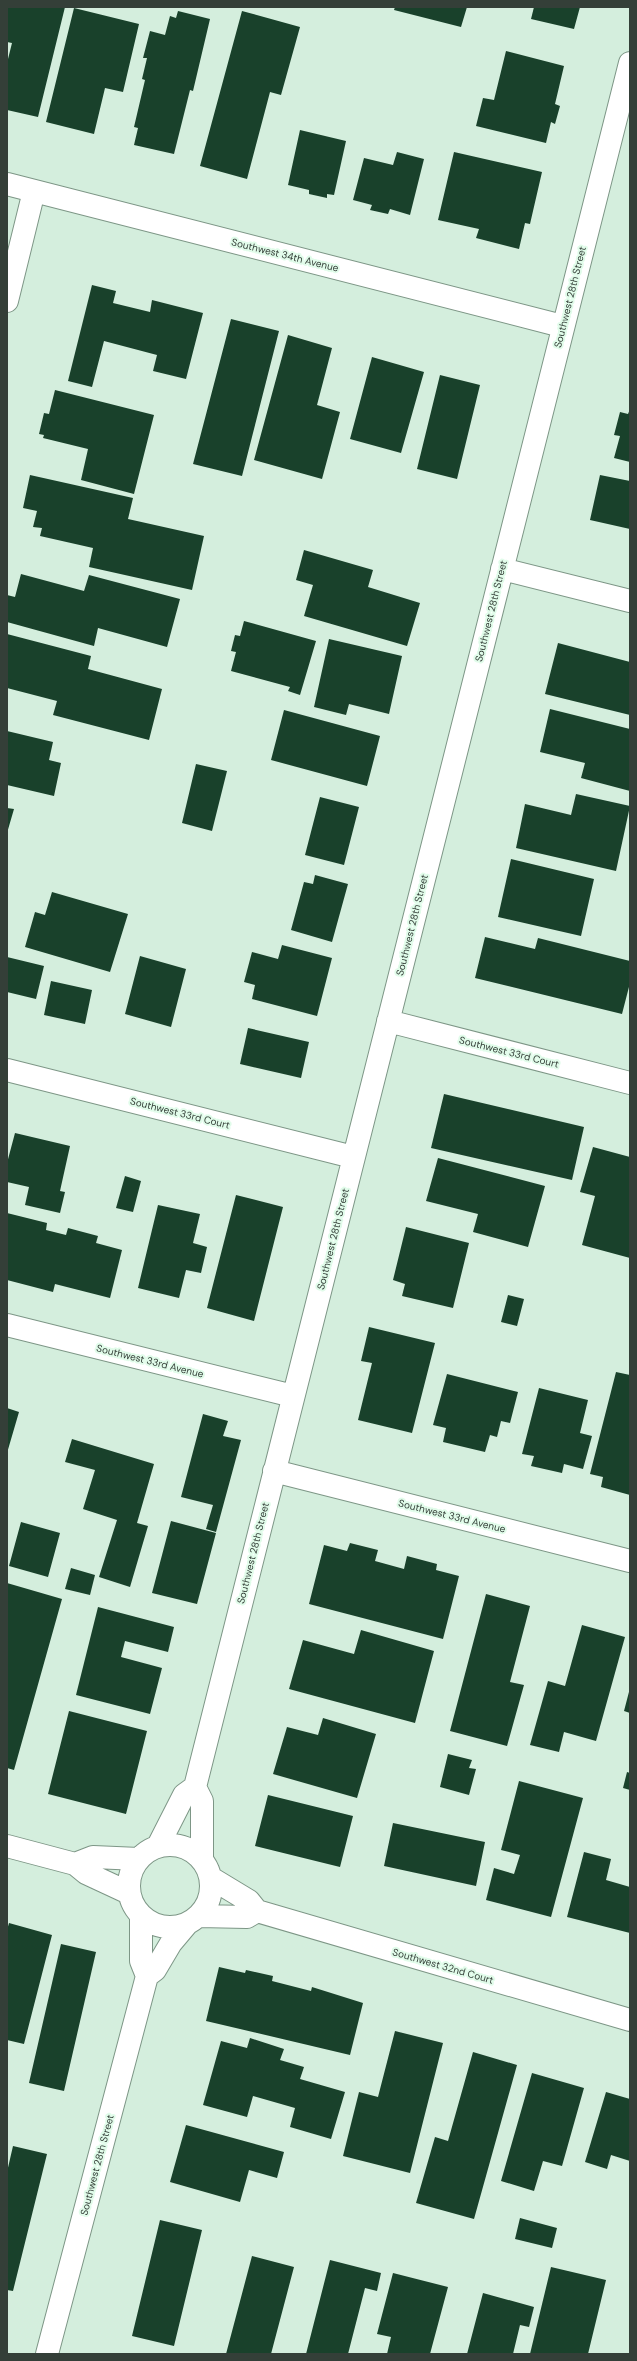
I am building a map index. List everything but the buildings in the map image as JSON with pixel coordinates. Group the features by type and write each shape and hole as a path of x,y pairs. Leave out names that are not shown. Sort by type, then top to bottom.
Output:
{"street":[{"name":"Southwest 28th Street","path":"47,2354 147,1976 155,1970 171,1943 193,1920 209,1899 200,1821 202,1801 195,1787 562,326 624,111 630,63"},
{"name":"Southwest 34th Avenue","path":"7,184 562,326"},
{"path":"7,301 34,191"},
{"path":"502,569 630,601"},
{"name":"Southwest 33rd Court","path":"388,1020 630,1083"},
{"name":"Southwest 33rd Court","path":"7,1070 353,1157"},
{"name":"Southwest 33rd Avenue","path":"7,1325 293,1396"},
{"name":"Southwest 33rd Avenue","path":"274,1471 630,1561"},
{"path":"158,1846 184,1795 195,1787"},
{"path":"206,1869 193,1852 182,1846 170,1844 158,1846 139,1858 132,1869 129,1881 129,1894 135,1909 140,1915 151,1923 162,1927 175,1927 193,1920 247,1916 257,1911"},
{"path":"7,1846 75,1864 86,1872 129,1894"},
{"path":"75,1864 93,1857 139,1858"},
{"name":"Southwest 32nd Court","path":"206,1869 249,1901 257,1911 630,2020"},
{"path":"140,1915 141,1961 147,1976"}]}
